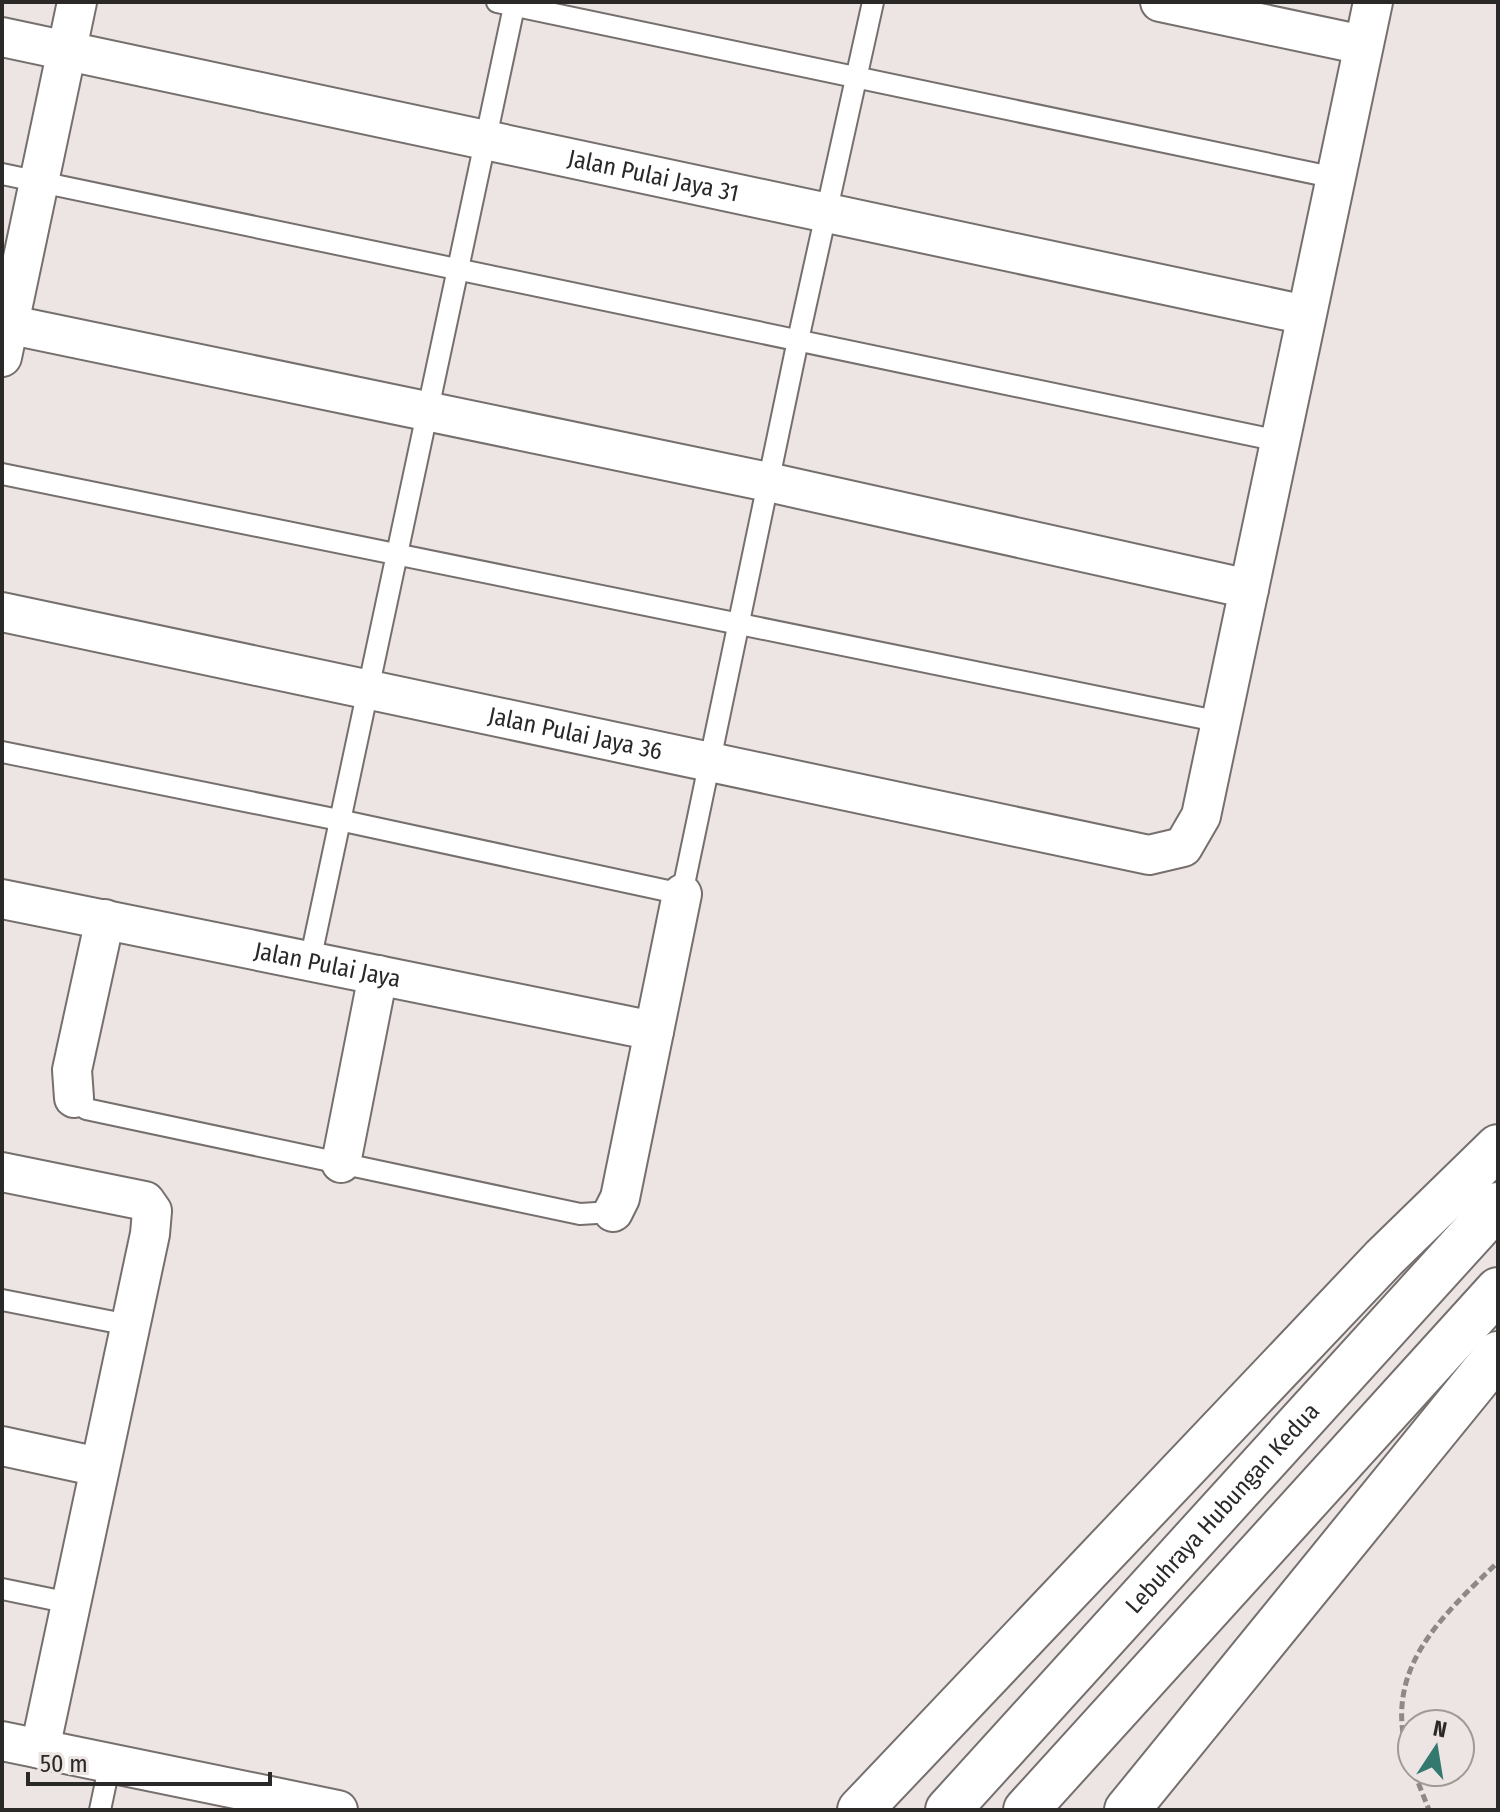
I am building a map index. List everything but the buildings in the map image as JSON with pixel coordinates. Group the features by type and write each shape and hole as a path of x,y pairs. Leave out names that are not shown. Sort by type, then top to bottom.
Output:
{"highway":[{"path":"860,1810 1384,1258 1498,1147"},
{"name":"Lebuhraya Hubungan Kedua","path":"948,1810 1498,1205"},
{"path":"1026,1810 1498,1290"},
{"path":"1127,1810 1498,1354"}],"street":[{"path":"77,2 4,335 429,412 768,482 1249,589"},
{"path":"1160,2 1363,45"},
{"path":"1221,722 1373,2"},
{"name":"Jalan Pulai Jaya 31","path":"2,37 1306,315"},
{"name":"Jalan Pulai Jaya 36","path":"2,612 1149,855 1183,847 1201,816 1221,722"},
{"path":"613,1212 620,1198 682,894"},
{"name":"Jalan Pulai Jaya","path":"2,899 654,1031"},
{"path":"74,1098 72,1070 105,919"},
{"path":"341,1163 378,975"},
{"path":"2,1172 145,1201 152,1211 152,1223 40,1749"},
{"path":"2,1446 99,1467"},
{"path":"2,1741 338,1810"}],"lane":[{"path":"2,752 682,894 798,340 873,2"},
{"path":"310,961 486,140 509,3 1336,178"},
{"path":"2,174 1279,441"},
{"path":"2,474 1221,722"},
{"path":"74,1098 86,1109 580,1214 613,1212"},
{"path":"2,1300 129,1325"},
{"path":"2,1589 70,1603"},
{"path":"100,1810 110,1763"}],"path":[{"path":"1403,1708 1402,1698 1413,1660 1430,1632 1498,1562"},
{"path":"1420,1788 1429,1810"}]}
